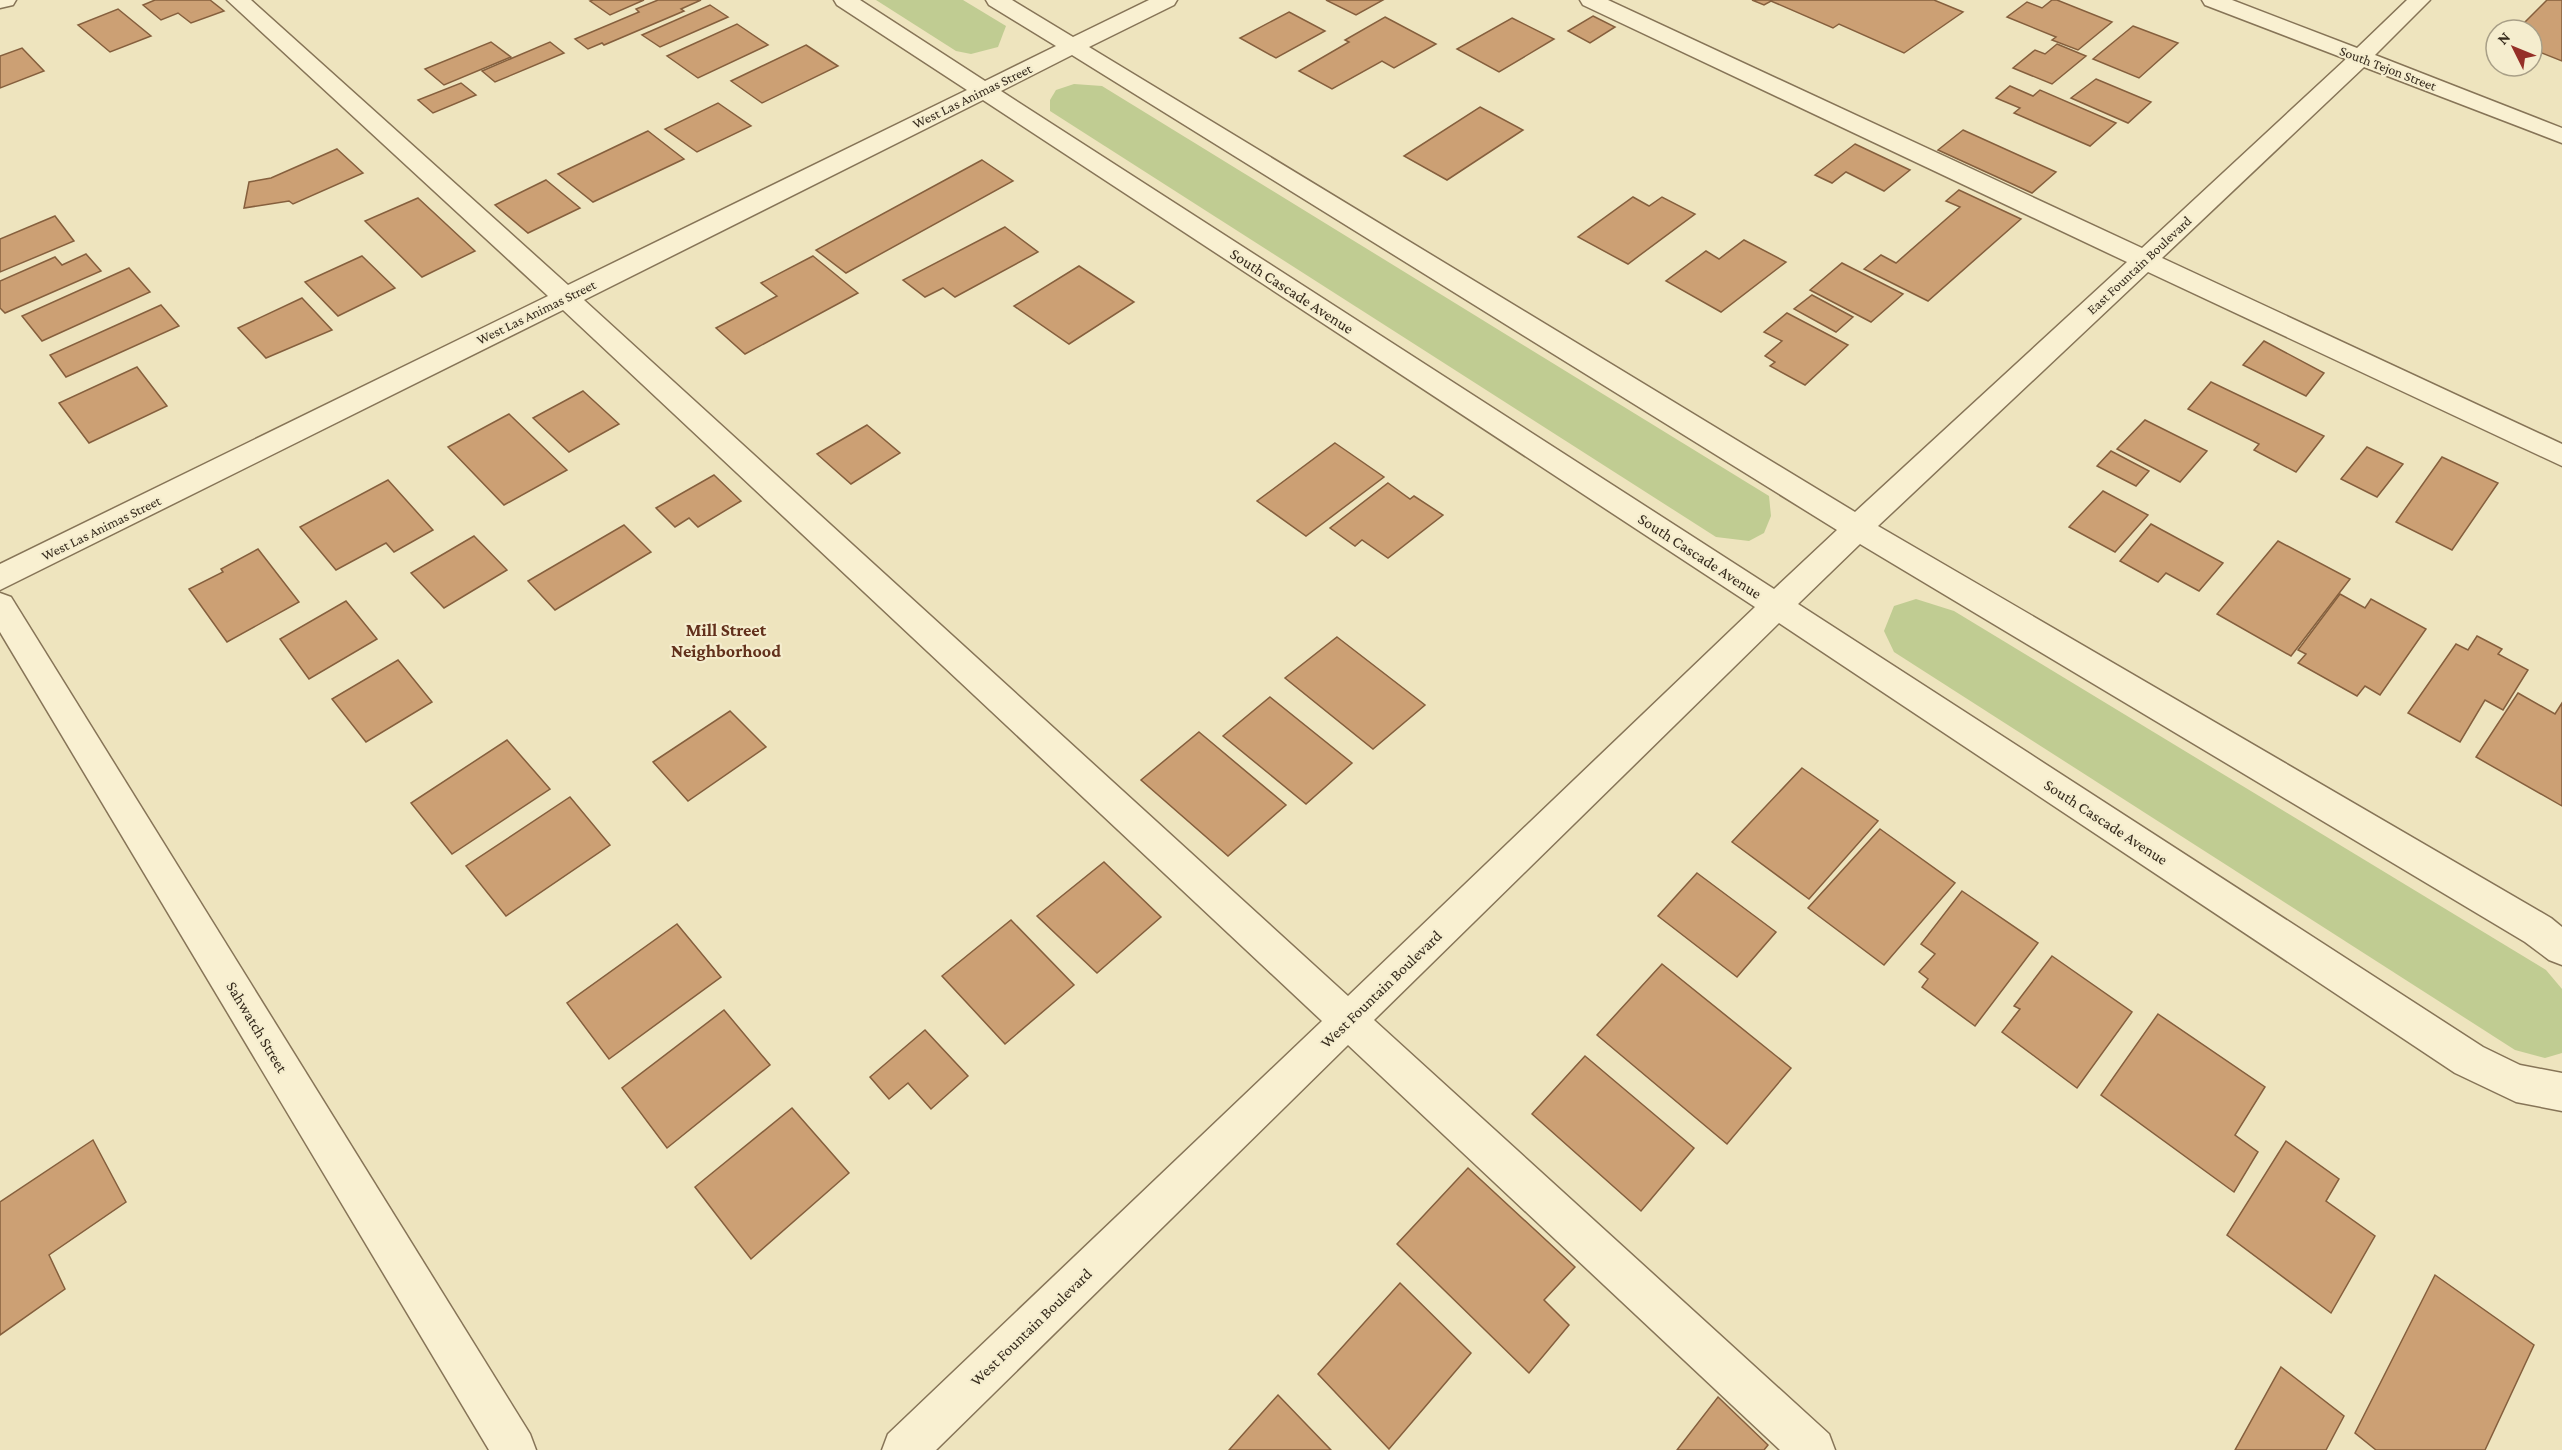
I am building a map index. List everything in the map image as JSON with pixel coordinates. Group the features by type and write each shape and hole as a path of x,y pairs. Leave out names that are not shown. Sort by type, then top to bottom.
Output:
{"street":[{"path":"0,2 5,0"},
{"path":"238,0 566,297 1813,1450"},
{"name":"South Cascade Avenue","path":"845,0 1777,606 2469,1060 2516,1083 2562,1092"},
{"path":"997,0 1857,528 2538,930 2562,948"},
{"name":"West Las Animas Street","path":"0,578 1166,0"},
{"path":"1591,0 2562,456"},
{"name":"South Tejon Street","path":"2213,0 2562,136"},
{"name":"East Fountain Boulevard","path":"1857,528 2361,58 2419,0"},
{"name":"West Fountain Boulevard","path":"904,1450 1857,528"},
{"name":"Sahwatch Street","path":"0,605 514,1450"}],"green space":[{"path":"876,0 963,0 1006,26 998,47 971,54 956,51"},
{"path":"1074,84 1102,86 1769,496 1771,516 1764,533 1749,541 1716,537 1050,111 1050,100 1056,90"},
{"path":"1916,599 1954,611 2546,970 2562,989 2562,1053 2545,1058 2515,1050 1894,652 1884,631 1894,606"}],"building":[{"path":"155,0 210,0 224,11 191,23 178,13 161,20 143,5"},
{"path":"644,0 610,15 590,1"},
{"path":"658,0 701,0 681,9 684,11 604,45 602,43 588,49 575,39 639,12 636,9"},
{"path":"1326,0 1383,0 1356,15"},
{"path":"1752,0 1934,0 1963,12 1904,53 1839,24 1833,28 1771,1 1764,5"},
{"path":"2052,0 2112,22 2078,50 2052,40 2056,37 2007,17 2027,2 2042,8"},
{"path":"2547,0 2562,0 2562,61 2544,54 2544,18 2529,18"},
{"path":"710,5 728,17 660,47 642,35"},
{"path":"118,9 151,36 110,52 78,25"},
{"path":"1289,12 1325,31 1276,58 1240,38"},
{"path":"1593,16 1615,27 1590,43 1568,31"},
{"path":"1385,17 1436,44 1394,68 1382,61 1332,89 1299,71 1349,42 1345,40"},
{"path":"1512,18 1554,39 1499,72 1457,49"},
{"path":"737,24 768,45 698,78 667,56"},
{"path":"2133,26 2178,43 2139,78 2093,59"},
{"path":"491,42 511,57 444,85 425,69"},
{"path":"550,42 564,53 495,82 482,71"},
{"path":"2057,44 2086,56 2052,84 2013,68 2035,50 2045,54"},
{"path":"806,45 838,66 762,103 731,81"},
{"path":"22,48 44,71 0,88 0,56"},
{"path":"2096,79 2151,102 2128,123 2071,98"},
{"path":"461,83 476,95 433,113 418,100"},
{"path":"2010,86 2033,96 2040,90 2116,123 2090,146 2014,113 2020,108 1996,98"},
{"path":"718,103 751,126 697,152 665,129"},
{"path":"1480,107 1523,130 1447,180 1404,156"},
{"path":"1963,130 2056,172 2032,193 1938,150"},
{"path":"648,131 684,159 593,202 558,174"},
{"path":"1855,144 1910,170 1884,191 1846,172 1832,183 1815,175"},
{"path":"337,149 363,173 293,204 289,201 244,208 249,182 271,178"},
{"path":"982,160 1013,181 846,273 816,250"},
{"path":"546,180 580,208 528,233 495,205"},
{"path":"1959,190 2021,219 1928,301 1864,269 1881,255 1896,263 1960,207 1946,201"},
{"path":"1633,197 1649,206 1662,197 1695,214 1628,264 1578,237"},
{"path":"418,198 475,251 422,277 365,221"},
{"path":"55,216 74,241 0,272 0,239"},
{"path":"1005,227 1038,252 955,297 943,288 925,297 903,280"},
{"path":"1744,240 1786,262 1721,312 1666,281 1706,251 1719,259"},
{"path":"86,254 101,271 5,313 0,308 0,281 55,257 62,265"},
{"path":"362,256 395,288 338,316 305,282"},
{"path":"813,256 858,293 745,354 716,328 777,296 761,283"},
{"path":"1842,263 1903,294 1871,322 1810,290"},
{"path":"1079,266 1134,302 1069,344 1014,306"},
{"path":"129,268 150,292 42,341 22,316"},
{"path":"1812,295 1853,317 1836,332 1794,309"},
{"path":"302,298 332,330 266,358 238,328"},
{"path":"161,305 179,326 66,377 50,355"},
{"path":"1787,313 1848,345 1805,385 1770,366 1775,362 1765,356 1782,341 1764,332"},
{"path":"2264,341 2324,373 2306,396 2243,365"},
{"path":"137,367 167,406 89,443 59,403"},
{"path":"2211,382 2324,436 2296,472 2254,450 2259,444 2188,409"},
{"path":"583,391 619,424 569,452 533,418"},
{"path":"509,414 567,470 504,505 448,447"},
{"path":"2145,420 2207,451 2180,482 2117,449"},
{"path":"867,425 900,453 851,484 817,454"},
{"path":"1335,443 1384,477 1306,536 1257,501"},
{"path":"2367,447 2403,464 2377,497 2341,479"},
{"path":"2111,451 2149,471 2136,486 2097,466"},
{"path":"2442,457 2498,483 2452,550 2396,522"},
{"path":"714,475 741,501 698,527 689,518 675,527 656,508"},
{"path":"388,480 433,530 394,552 386,543 336,570 300,527"},
{"path":"1388,483 1410,499 1414,496 1443,515 1388,558 1362,540 1355,546 1330,528"},
{"path":"2103,491 2148,515 2115,552 2069,527"},
{"path":"2151,524 2223,563 2199,591 2166,573 2158,582 2120,561"},
{"path":"624,525 651,552 555,610 528,581"},
{"path":"474,536 507,570 444,608 411,573"},
{"path":"2278,541 2350,579 2291,656 2217,614"},
{"path":"258,549 299,602 227,642 189,589 223,572 221,569"},
{"path":"2340,594 2365,608 2371,599 2426,629 2380,695 2365,686 2357,696 2298,663 2306,654 2298,650"},
{"path":"346,601 377,639 309,679 280,639"},
{"path":"2477,636 2502,649 2498,654 2528,670 2503,710 2485,700 2460,742 2408,713 2456,644 2468,650"},
{"path":"1337,637 1425,705 1373,749 1285,678"},
{"path":"398,660 432,702 366,742 332,699"},
{"path":"2518,693 2555,714 2562,703 2562,806 2476,757"},
{"path":"1270,697 1352,763 1306,804 1223,736"},
{"path":"730,711 766,747 688,801 653,762"},
{"path":"1199,732 1286,805 1228,856 1141,780"},
{"path":"507,740 550,789 452,854 411,803"},
{"path":"1802,768 1878,821 1809,899 1732,842"},
{"path":"570,797 610,845 506,916 466,866"},
{"path":"1880,829 1955,883 1884,965 1808,908"},
{"path":"1104,862 1161,917 1097,973 1037,916"},
{"path":"1697,873 1776,932 1737,977 1658,916"},
{"path":"1962,891 2038,943 1975,1026 1922,987 1928,979 1919,972 1935,954 1921,944"},
{"path":"1011,920 1074,985 1005,1044 942,976"},
{"path":"677,924 721,977 609,1059 567,1003"},
{"path":"2052,956 2132,1012 2077,1088 2002,1032 2020,1009 2014,1006"},
{"path":"1662,964 1791,1068 1727,1144 1597,1035"},
{"path":"724,1010 770,1065 667,1148 622,1088"},
{"path":"2158,1014 2265,1087 2235,1135 2258,1152 2234,1192 2101,1095"},
{"path":"925,1030 968,1076 931,1109 908,1083 889,1099 870,1077"},
{"path":"1585,1056 1694,1148 1641,1211 1532,1114"},
{"path":"792,1108 849,1173 751,1259 695,1187"},
{"path":"93,1140 126,1202 49,1255 65,1289 0,1335 0,1202"},
{"path":"2286,1141 2339,1179 2326,1201 2375,1236 2331,1313 2227,1235"},
{"path":"1468,1168 1575,1267 1544,1300 1569,1325 1529,1373 1397,1244"},
{"path":"2435,1275 2534,1345 2485,1450 2376,1450 2355,1433"},
{"path":"1400,1283 1471,1353 1389,1449 1318,1374"},
{"path":"2281,1367 2344,1416 2326,1450 2235,1450"},
{"path":"1278,1395 1331,1450 1229,1450"},
{"path":"1718,1397 1768,1445 1764,1450 1677,1450"}],"district":[{"name":"Mill Street Neighborhood","path":"726,640"}]}
